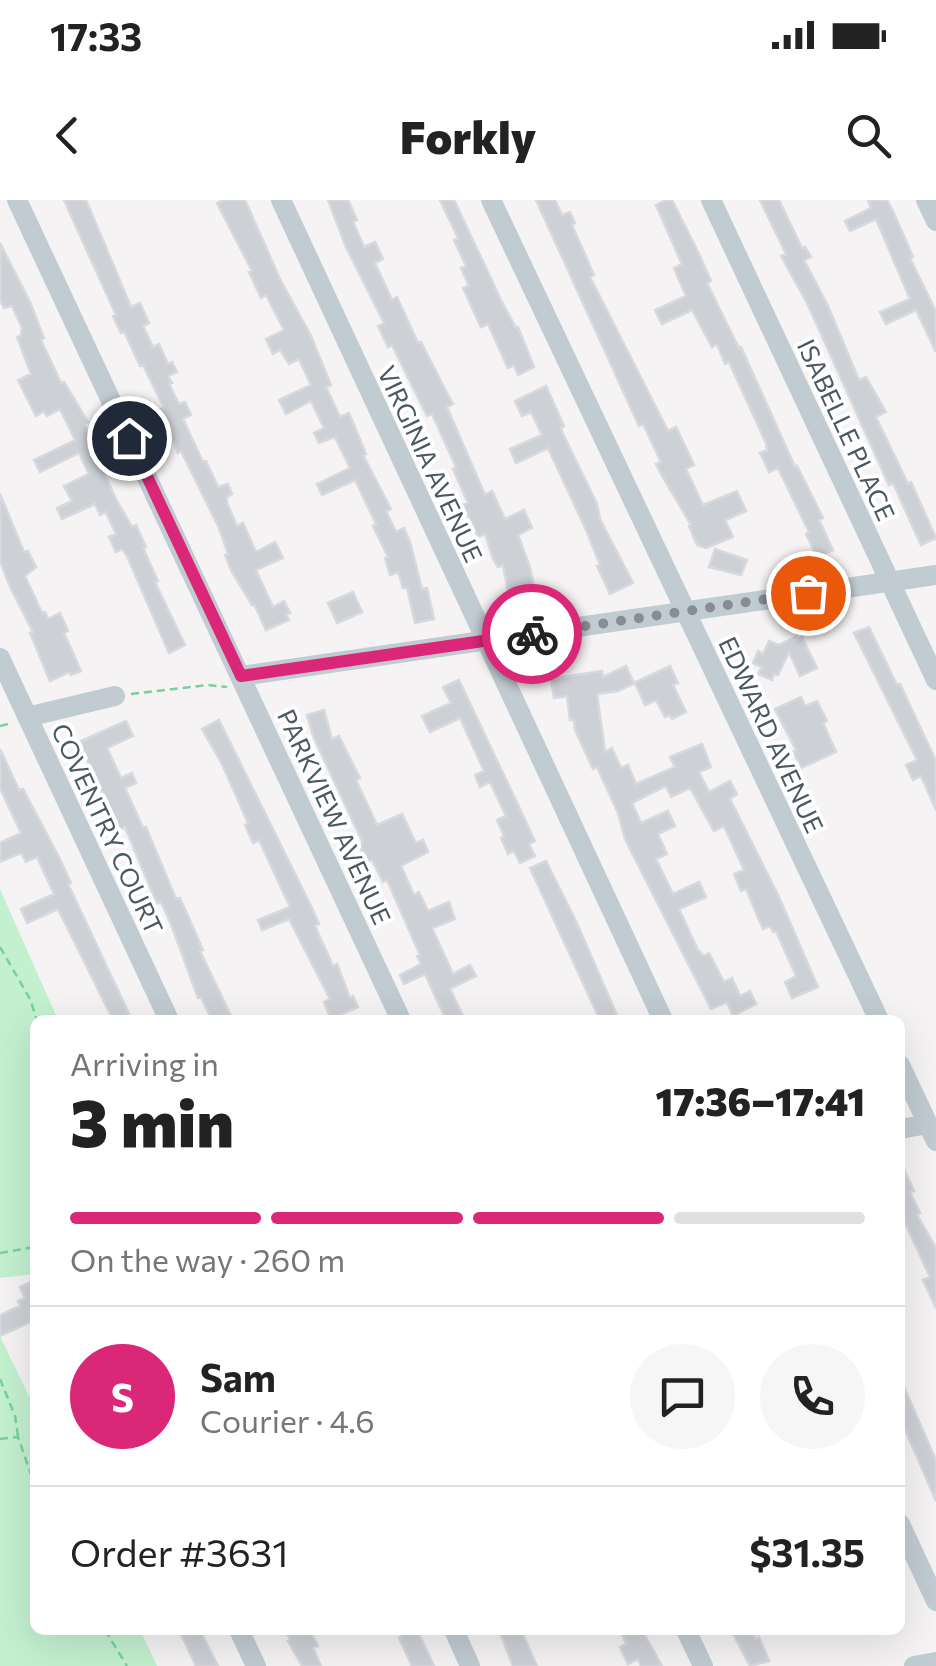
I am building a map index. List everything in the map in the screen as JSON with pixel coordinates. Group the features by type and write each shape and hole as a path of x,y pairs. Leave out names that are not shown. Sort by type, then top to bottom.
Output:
{"street":[{"name":"PARKVIEW AVENUE","path":"17,200 237,682 399,1015"},
{"name":"VIRGINIA AVENUE","path":"281,200 662,1015"},
{"name":"EDWARD AVENUE","path":"490,200 877,1015"},
{"name":"ISABELLE PLACE","path":"712,200 936,680"},
{"path":"926,200 936,222"},
{"path":"237,682 684,610 936,575"},
{"name":"COVENTRY COURT","path":"0,658 167,1015"},
{"path":"28,718 114,696"},
{"path":"905,1076 932,1133"},
{"path":"905,1129 932,1133"},
{"path":"905,1535 936,1600"},
{"path":"241,1635 256,1666"},
{"path":"456,1635 470,1666"},
{"path":"688,1635 703,1666"},
{"path":"914,1666 936,1662"}],"path":[{"path":"114,696 237,682"},
{"path":"0,726 6,724"},
{"path":"0,947 35,1015"},
{"path":"0,1253 30,1248"},
{"path":"0,1379 15,1416 30,1475"},
{"path":"0,1439 18,1437"},
{"path":"108,1635 127,1666"}],"green space":[{"path":"0,889 56,1015 30,1015 30,1275 0,1278"},
{"path":"0,1336 30,1399 30,1635 142,1635 157,1666 0,1666"}],"building":[{"path":"64,200 86,200 131,307 140,303 149,323 143,326 153,347 159,344 168,364 172,362 177,372 168,376 172,383 169,384 179,404 185,402 191,415 183,419 203,462 206,461 218,487 228,484 232,494 227,503 237,526 243,523 256,552 275,542 283,558 256,570 273,607 284,601 289,620 266,630 232,572 219,528 181,451 178,453 160,409 164,408 143,365 140,366 124,331 121,333"},
{"path":"245,200 280,279 311,336 331,385 326,387 340,417 349,413 366,454 363,455 391,509 386,511 396,532 404,528 422,589 427,588 434,619 415,623 407,587 403,588 398,572 390,575 385,558 388,557 373,526 376,524 355,480 322,495 317,484 350,468 335,437 319,443 314,433 324,428 311,401 286,414 279,400 311,385 299,359 289,364 280,350 273,354 266,339 284,330 266,295 261,298 249,272 252,271 217,203"},
{"path":"328,200 348,200 364,247 375,242 383,259 375,263 392,300 397,297 453,404 447,407 485,495 492,491 505,519 524,510 532,528 518,535 537,602 511,607 503,565 498,567 493,559 485,534 478,537 463,505 468,503 453,469 456,467 432,414 427,416 392,345 388,347 378,326 384,323 346,247"},
{"path":"440,200 454,200 534,367 518,375 514,365 508,368 488,324 481,327 463,288 469,286 461,268 466,266 454,240 458,238"},
{"path":"536,200 555,200 562,215 570,212 594,275 590,277 668,431 676,427 694,465 686,469 703,505 737,491 746,511 725,520 733,537 706,548 697,545 691,525 656,464 661,462 643,424 639,426"},
{"path":"672,200 700,256 711,281 707,283 823,518 819,520 833,550 817,557 778,468 769,472 760,453 767,450 766,443 729,362 725,364 717,344 712,347 692,310 662,324 655,310 686,296 674,268 682,264 656,205"},
{"path":"760,200 779,200 802,248 811,257 804,260 859,380 866,377 886,412 876,417 936,538 921,545 893,483 889,485 807,303 781,256 786,254"},
{"path":"868,200 887,200 893,211 936,312 936,352 916,310 886,324 880,312 910,299 876,219 850,231 845,221 871,208"},
{"path":"0,243 30,302 44,338 41,340 61,383 64,382 88,422 84,424 117,501 132,527 136,525 146,547 143,548 158,581 155,582 185,645 169,653 127,556 122,549 116,552 109,537 116,534 106,512 100,515 95,504 62,519 57,508 72,501 64,486 89,474 79,453 40,472 34,460 75,440 60,409 47,416 44,411 36,416 18,380 31,374 17,337 22,328 12,306 4,308 0,300"},
{"path":"546,386 600,519 633,583 610,594 587,532 548,448 516,463 510,449 542,435 531,412 522,416 515,401"},
{"path":"0,494 24,552 28,551 36,567 25,576 42,613 48,619 60,613 68,631 64,633 81,671 50,681 30,633 33,632 0,561"},
{"path":"715,549 747,560 741,575 709,567"},
{"path":"353,592 362,612 337,623 328,603"},
{"path":"869,627 936,761 936,810 921,776 913,780 906,765 917,760 854,633"},
{"path":"796,637 794,641 802,637 817,668 800,676 789,652 772,680 758,674 762,667 753,663 758,651 763,654 769,641 779,645"},
{"path":"626,666 634,683 670,666 678,683 673,685 686,712 672,719 670,715 665,717 656,700 645,705 635,683 597,694 605,752 612,748 621,768 628,765 636,784 675,767 670,757 702,744 711,767 699,772 709,792 730,781 737,794 730,799 818,987 792,998 785,982 796,976 776,931 770,926 763,929 746,889 741,891 734,874 744,870 724,826 714,831 690,788 671,797 666,786 632,803 641,823 668,811 675,826 658,834 667,854 656,859 673,894 699,882 706,897 679,909 698,950 704,956 709,953 724,982 732,978 740,996 750,991 756,1004 735,1015 727,1002 711,1009 625,839 597,767 593,769 574,720 570,720 567,696 554,698 551,679 602,671 603,677"},
{"path":"459,680 535,841 529,844 535,856 520,863 514,851 508,854 501,838 504,836 497,820 506,816 490,782 480,787 475,775 484,771 460,718 430,732 422,716 451,703 443,687"},
{"path":"801,697 805,706 817,701 836,752 801,768 775,709"},
{"path":"324,710 332,739 339,736 377,825 402,814 416,843 423,840 428,852 401,866 414,895 419,892 428,911 449,902 455,919 432,928 453,974 470,965 476,976 450,989 463,1015 444,1015 425,974 404,984 400,975 421,964 417,956 420,955 387,880 383,882 372,860 367,862 359,845 363,843 307,715"},
{"path":"219,720 311,906 319,924 315,926 333,966 337,964 350,998 353,996 358,1007 329,1015 324,1002 330,999 289,919 262,930 258,920 290,907 259,840 253,843 222,764 202,729"},
{"path":"126,721 133,736 107,748 121,778 132,773 136,783 125,788 176,899 180,898 231,1015 210,1015 201,997 198,998 161,902 157,904 125,827 119,830 79,742"},
{"path":"0,749 59,857 130,1015 111,1015 58,909 27,923 21,909 54,894 37,857 26,862 21,853 0,862 0,843 21,833 0,788"},
{"path":"546,861 617,1015 598,1015 530,868"},
{"path":"905,1172 914,1191 910,1192 920,1213 917,1215 936,1248 936,1308 923,1280 930,1277 905,1223"},
{"path":"30,1282 30,1322 0,1336 0,1315 20,1306 18,1301 25,1298 20,1287"},
{"path":"905,1389 936,1460 936,1501 905,1430"},
{"path":"181,1635 202,1635 218,1666 196,1666"},
{"path":"288,1635 312,1635 321,1666 302,1666"},
{"path":"419,1635 434,1666 412,1666 399,1638"},
{"path":"501,1635 523,1635 537,1666 513,1666"},
{"path":"622,1635 645,1635 662,1666 641,1666 638,1659 628,1664 620,1647 626,1644"},
{"path":"734,1635 759,1637 769,1661 750,1666"}],"way so far":[{"path":"532,634 808,593"}],"route":[{"path":"129,438 241,676 532,634"}]}
